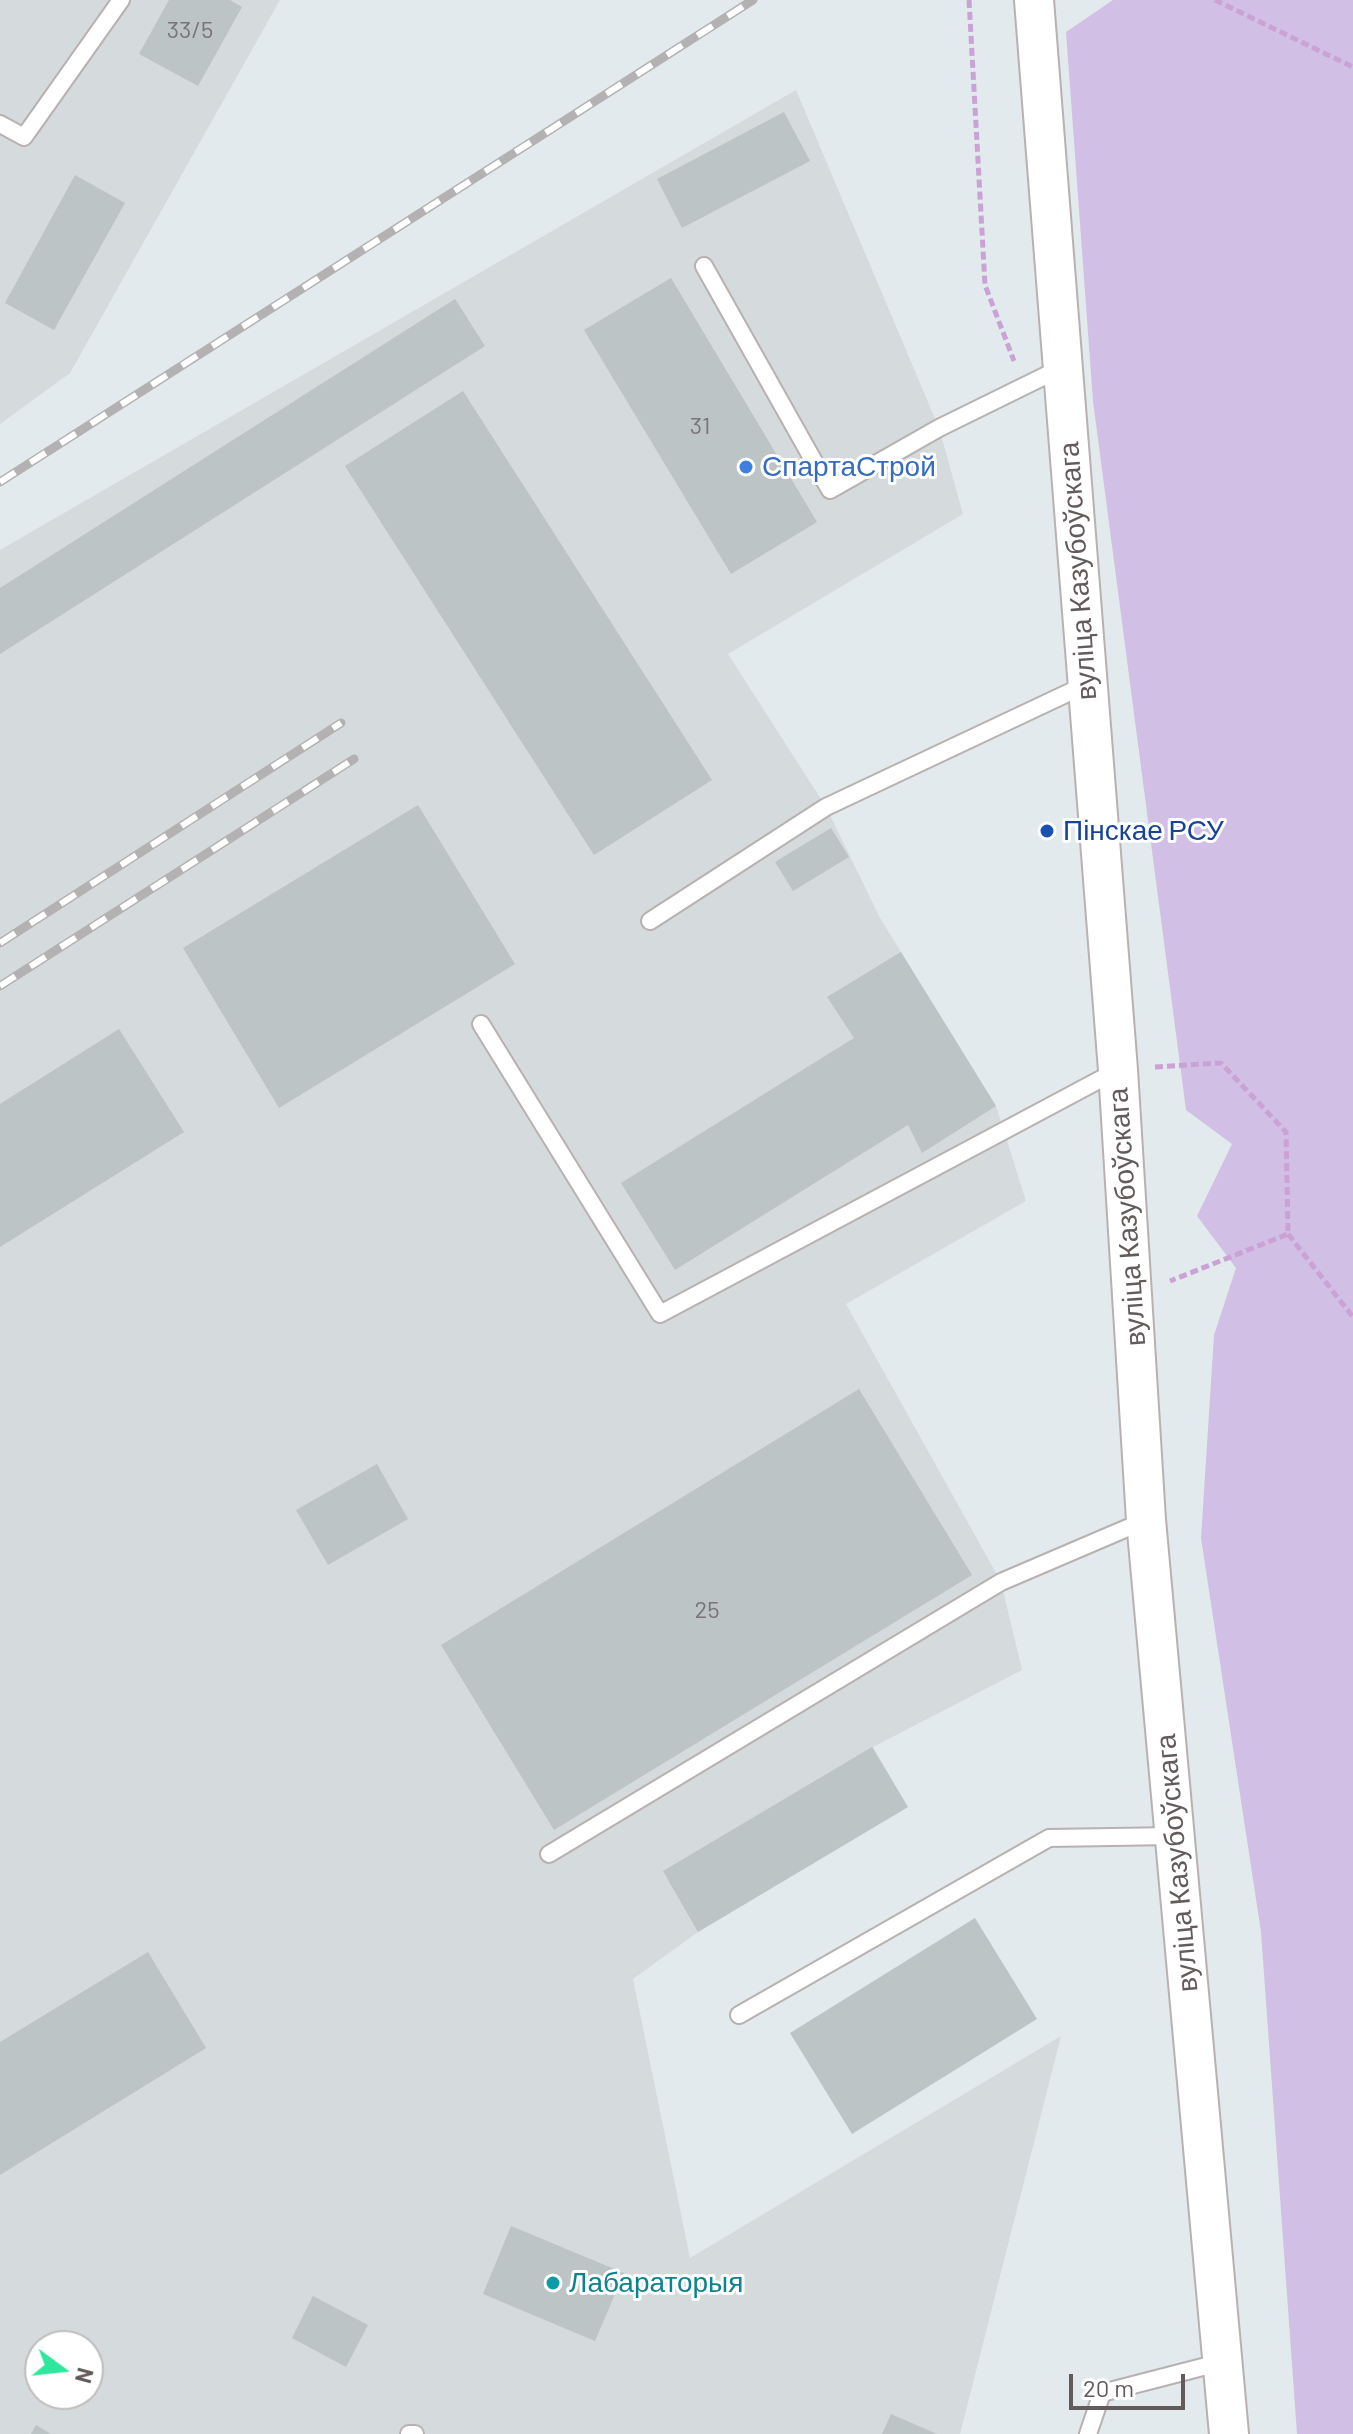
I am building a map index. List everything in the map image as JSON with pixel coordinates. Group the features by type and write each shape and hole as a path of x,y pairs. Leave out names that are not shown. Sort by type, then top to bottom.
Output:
{"street":[{"name":"вуліца Казубоўскага","path":"1034,0 1118,1070 1146,1520 1229,2434"}],"lane":[{"path":"0,124 24,137 121,0"},
{"path":"704,266 830,490 939,428 1062,367"},
{"path":"650,921 826,807 1087,684"},
{"path":"481,1024 660,1314 1118,1070"},
{"path":"549,1854 1001,1582 1146,1520"},
{"path":"739,2015 1049,1838 1174,1836"},
{"path":"1088,2434 1102,2393 1222,2362"}],"path":[{"path":"1215,0 1353,67"},
{"path":"1118,1070 1221,1063 1286,1132 1288,1234 1353,1317"},
{"path":"1132,1296 1288,1234"}],"shaded area":[{"path":"0,0 280,0 70,373 0,424"},
{"path":"1113,0 1353,0 1353,2434 1297,2434 1261,1932 1201,1538 1214,1335 1236,1268 1197,1216 1232,1144 1186,1110 1093,401 1066,32"},
{"path":"796,90 939,428 963,514 728,654 826,807 880,918 996,1106 1026,1201 846,1304 1001,1582 1022,1670 873,1747 908,1807 698,1932 633,1979 690,2258 1061,2036 960,2434 0,2434 0,550"}],"building":[{"path":"169,0 230,0 242,7 198,86 139,54"},
{"path":"784,112 810,161 682,228 657,179"},
{"path":"75,175 125,203 54,330 5,303"},
{"path":"671,278 817,522 731,574 584,330"},
{"path":"455,299 485,346 0,654 0,588"},
{"path":"463,391 712,780 594,855 345,466"},
{"path":"418,805 515,964 279,1108 183,948"},
{"path":"831,828 849,857 793,891 775,862"},
{"path":"901,952 996,1106 922,1153 908,1125 675,1270 621,1183 854,1038 827,997"},
{"path":"119,1029 184,1132 0,1247 0,1104"},
{"path":"859,1389 972,1575 554,1830 441,1645"},
{"path":"377,1464 408,1519 328,1565 296,1510"},
{"path":"872,1747 908,1807 698,1932 663,1871"},
{"path":"975,1918 1037,2019 852,2134 790,2033"},
{"path":"148,1952 206,2048 0,2175 0,2042"},
{"name":"Лабараторыя","path":"511,2226 624,2273 595,2341 483,2294"},
{"path":"313,2296 368,2325 346,2367 292,2338"},
{"path":"891,2414 937,2434 882,2434"},
{"path":"36,2425 51,2434 31,2434"}],"railway":[{"path":"0,482 753,0"},
{"path":"0,943 341,723"},
{"path":"0,986 354,759"}],"place":[{"name":"СпартаСтрой","path":"746,467"},
{"name":"Пінскае РСУ","path":"1047,831"},
{"name":"Лабараторыя","path":"553,2283"}]}
